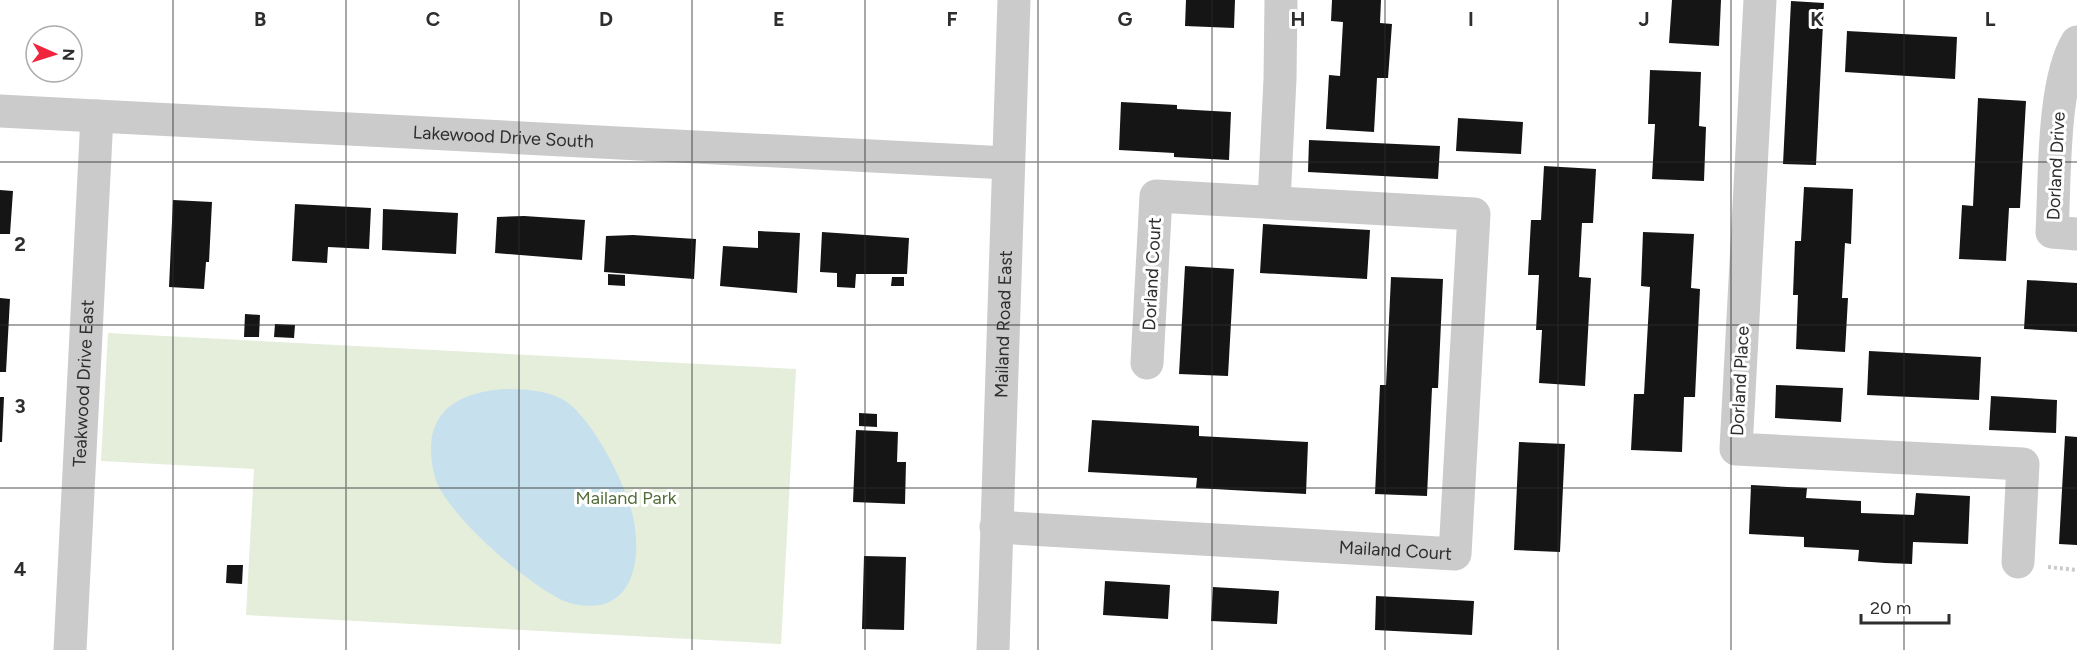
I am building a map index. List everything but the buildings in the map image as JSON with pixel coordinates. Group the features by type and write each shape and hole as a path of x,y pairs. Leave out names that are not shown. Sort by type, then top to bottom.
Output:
{"street":[{"name":"Mailand Road East","path":"993,650 1014,0"},
{"path":"1274,202 1281,0"},
{"name":"Dorland Place","path":"1761,0 1737,449 2023,465 2018,562"},
{"name":"Dorland Drive","path":"2077,42 2069,58 2060,94 2052,232 2077,234"},
{"name":"Lakewood Drive South","path":"0,111 1007,163"},
{"name":"Teakwood Drive East","path":"70,650 97,116"},
{"name":"Dorland Court","path":"1147,363 1156,196 1474,214"},
{"name":"Mailand Court","path":"996,527 1455,554 1474,214"}],"green space":[{"name":"Mailand Park","path":"108,333 796,369 781,644 246,615 254,469 101,461"}],"water":[{"path":"504,389 541,392 562,399 573,407 594,432 621,481 634,521 635,564 625,589 616,598 604,604 584,606 574,604 549,593 514,568 478,536 440,489 434,474 431,452 433,432 438,420 445,410 466,397"}]}
